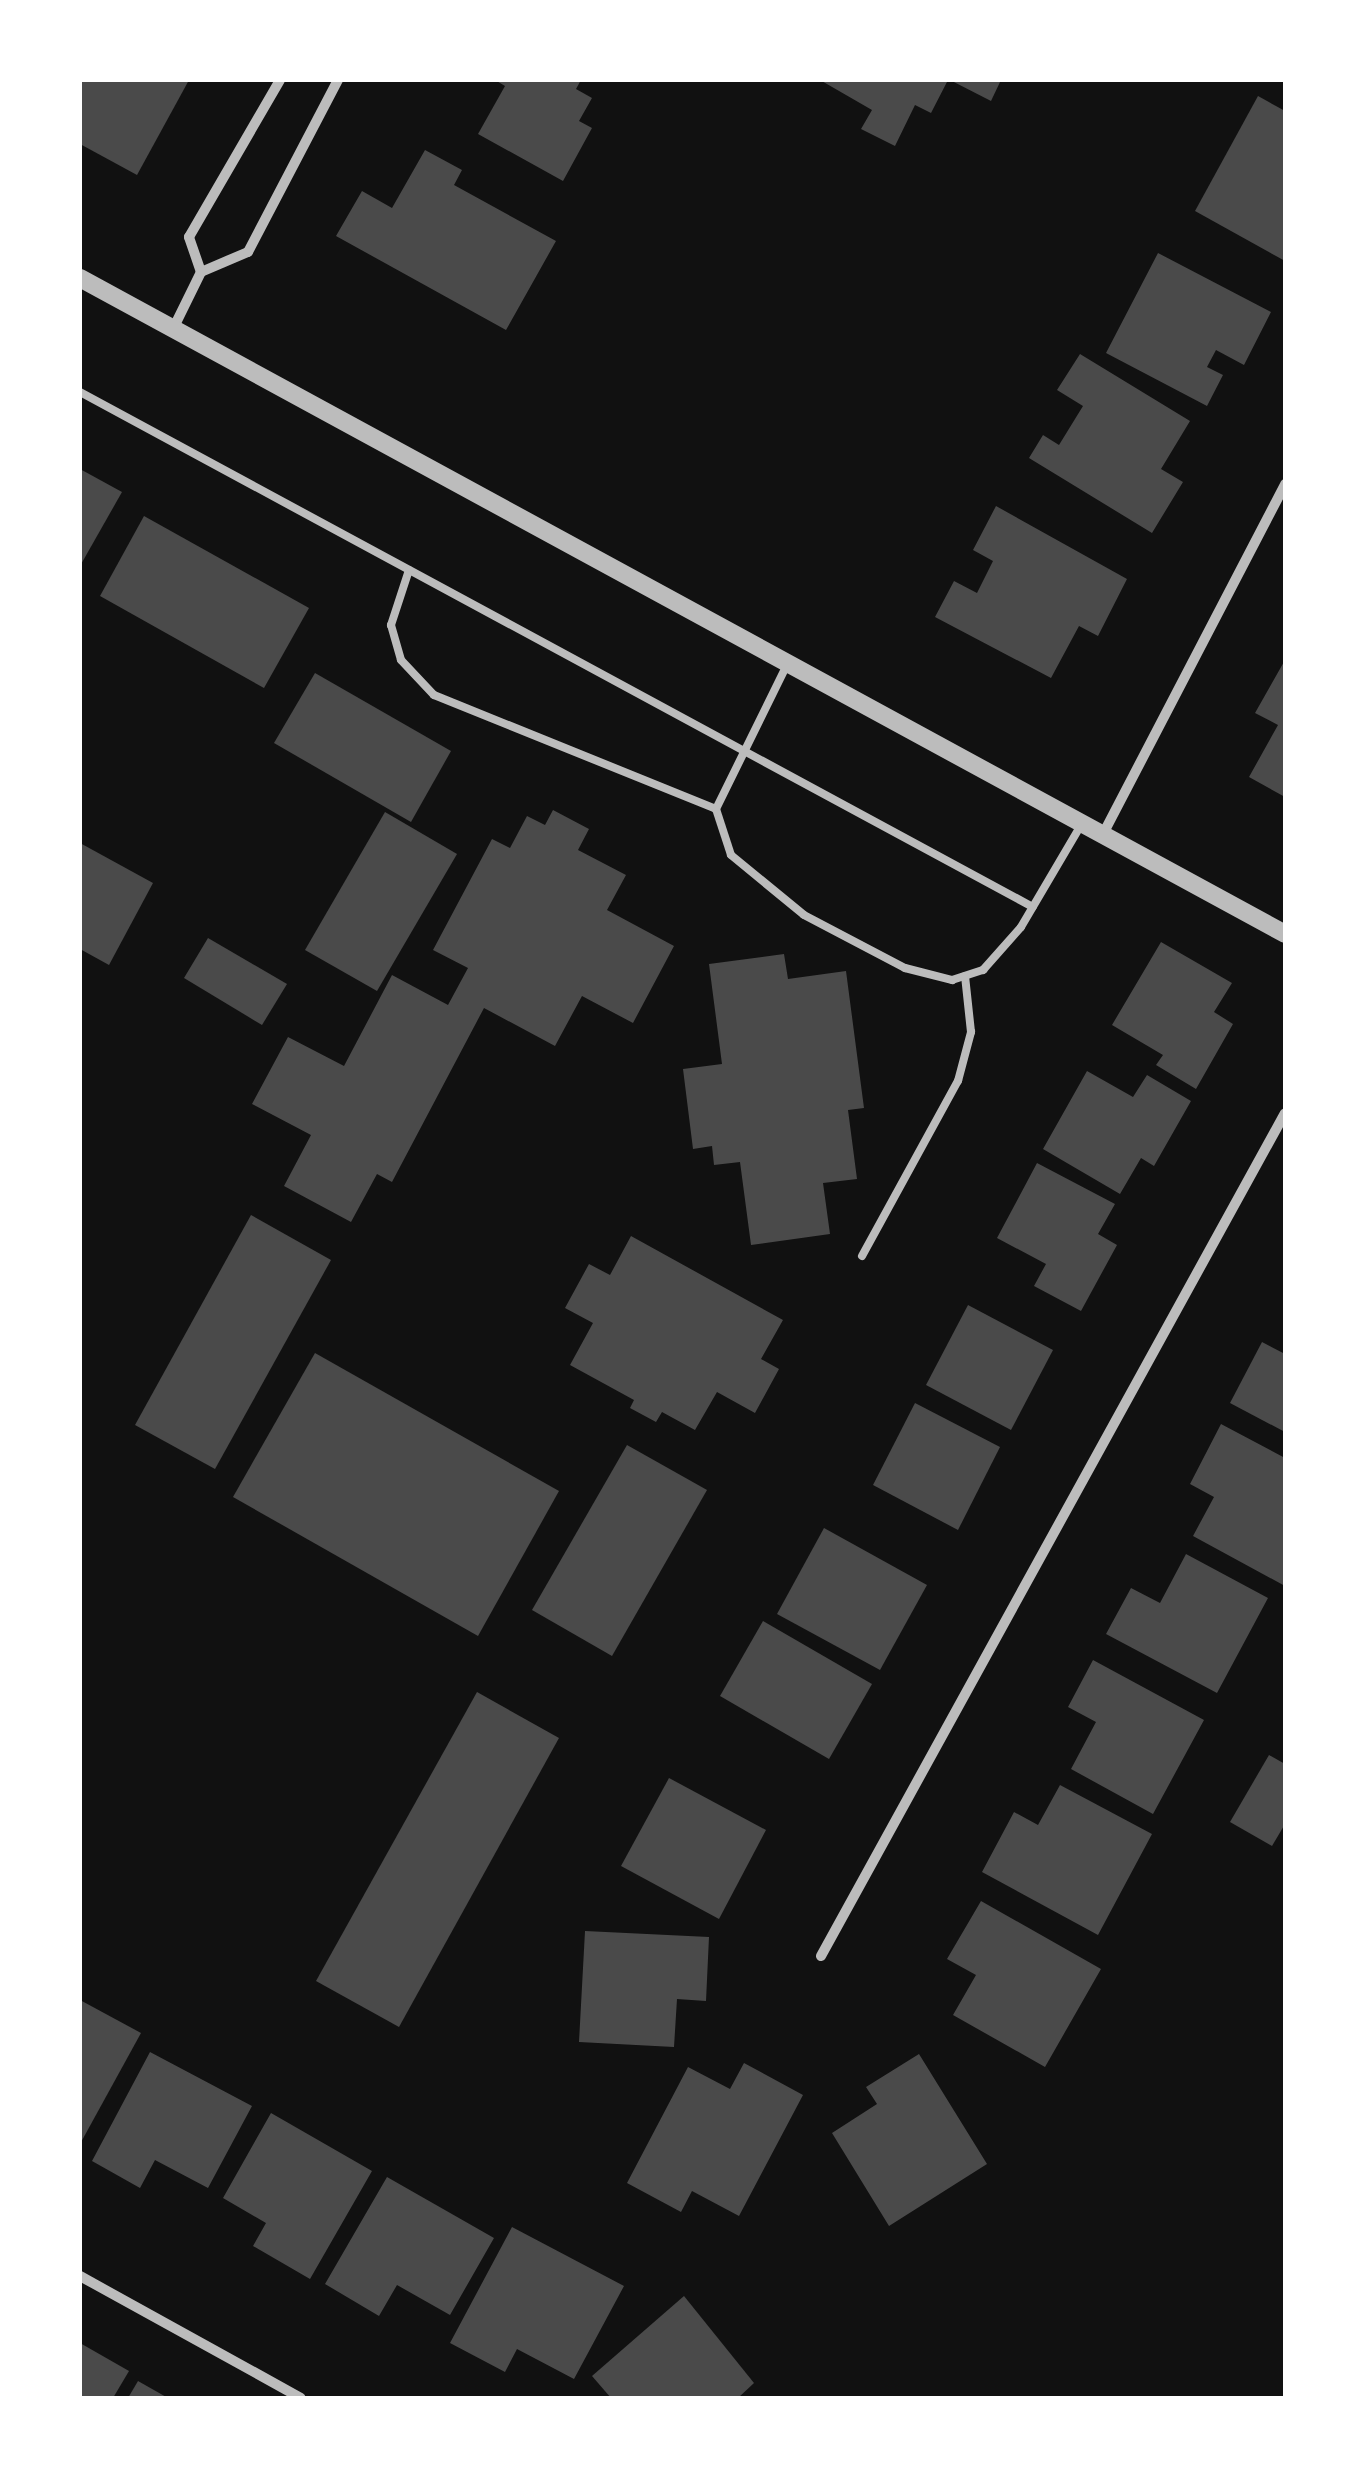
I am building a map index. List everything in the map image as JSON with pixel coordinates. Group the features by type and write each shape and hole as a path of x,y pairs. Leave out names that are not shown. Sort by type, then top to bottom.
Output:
{"street":[{"path":"202,272 189,236 280,80"},
{"path":"173,328 202,272 248,252 338,80"},
{"path":"80,278 1285,934"},
{"path":"1101,837 1285,484"},
{"path":"821,1956 1285,1113"},
{"path":"80,2276 301,2398"}],"lane":[{"path":"80,392 1033,908"},
{"path":"409,570 391,625 401,660 434,695 716,809"},
{"path":"788,665 742,748 716,809 731,855 804,915 905,968 952,980 965,976 983,970 1033,908 1081,826"},
{"path":"862,1256 958,1081 971,1032 965,976"}],"building":[{"path":"80,80 189,80 137,175 80,144"},
{"path":"495,80 581,80 576,89 592,98 579,121 592,128 563,181 478,134 505,86"},
{"path":"820,80 948,80 931,113 915,105 895,146 861,129 872,110"},
{"path":"950,80 1001,80 991,101"},
{"path":"1258,96 1285,111 1285,261 1195,211"},
{"path":"425,150 462,170 454,185 556,241 506,330 336,236 362,191 392,208"},
{"path":"1158,253 1271,312 1244,365 1216,350 1207,367 1223,375 1207,406 1106,353"},
{"path":"1080,354 1190,421 1161,469 1183,482 1152,533 1029,458 1043,435 1059,445 1083,406 1057,390"},
{"path":"80,469 122,492 80,566"},
{"path":"996,506 1127,579 1098,636 1079,626 1051,678 935,617 954,581 977,593 993,561 973,550"},
{"path":"144,516 309,608 264,688 100,596"},
{"path":"1285,660 1285,797 1249,777 1278,725 1255,713"},
{"path":"315,673 451,751 411,822 274,743"},
{"path":"553,810 589,829 578,850 626,875 607,910 674,946 633,1023 582,996 555,1046 484,1008 392,1182 377,1174 351,1222 284,1186 311,1135 252,1104 288,1037 344,1066 392,975 448,1005 468,968 433,950 492,839 510,848 527,816 545,825"},
{"path":"385,812 457,854 377,991 305,950"},
{"path":"80,843 153,883 109,965 80,949"},
{"path":"208,938 287,984 262,1025 184,978"},
{"path":"1161,942 1232,983 1214,1012 1233,1024 1196,1089 1156,1065 1163,1055 1112,1025"},
{"path":"784,954 788,979 846,971 864,1108 848,1110 857,1179 823,1183 830,1234 751,1245 740,1162 714,1165 712,1146 693,1149 683,1069 722,1064 709,964"},
{"path":"1087,1071 1133,1097 1147,1075 1191,1101 1154,1166 1141,1158 1120,1194 1043,1149"},
{"path":"1037,1163 1115,1204 1098,1234 1117,1245 1081,1311 1034,1286 1046,1264 997,1238"},
{"path":"251,1215 331,1260 215,1469 135,1425"},
{"path":"631,1236 783,1320 761,1359 779,1369 755,1413 717,1392 695,1430 662,1412 656,1422 630,1408 634,1400 570,1365 593,1323 565,1308 589,1264 610,1275"},
{"path":"968,1305 1053,1350 1011,1430 926,1385"},
{"path":"1262,1342 1285,1354 1285,1432 1230,1403"},
{"path":"315,1353 559,1491 478,1636 233,1497"},
{"path":"915,1403 1000,1447 958,1530 873,1485"},
{"path":"1221,1424 1285,1458 1285,1586 1193,1536 1214,1497 1190,1484"},
{"path":"627,1445 707,1490 612,1656 532,1610"},
{"path":"824,1528 927,1585 880,1670 777,1614"},
{"path":"1186,1554 1268,1598 1217,1693 1106,1634 1131,1588 1160,1603"},
{"path":"763,1621 872,1684 829,1759 720,1696"},
{"path":"1093,1660 1204,1720 1153,1814 1071,1769 1096,1722 1068,1707"},
{"path":"477,1692 559,1738 399,2027 316,1981"},
{"path":"1269,1755 1285,1764 1285,1824 1272,1846 1230,1822"},
{"path":"669,1778 766,1830 719,1919 621,1866"},
{"path":"1060,1785 1152,1834 1098,1935 982,1872 1014,1812 1038,1825"},
{"path":"981,1901 1101,1969 1045,2067 953,2015 976,1975 947,1959"},
{"path":"585,1931 709,1937 706,2001 677,1999 674,2047 579,2042"},
{"path":"80,2000 141,2033 80,2144"},
{"path":"150,2052 252,2106 208,2188 155,2160 140,2188 92,2161"},
{"path":"919,2054 987,2164 889,2226 832,2133 877,2104 866,2087"},
{"path":"744,2063 803,2095 739,2216 692,2191 681,2212 627,2183 688,2067 730,2089"},
{"path":"271,2113 372,2171 310,2279 253,2246 266,2223 223,2198"},
{"path":"387,2177 494,2238 450,2315 397,2285 379,2316 325,2284"},
{"path":"512,2227 624,2286 574,2379 517,2349 505,2372 450,2343"},
{"path":"684,2296 754,2383 738,2398 611,2398 592,2376"},
{"path":"80,2343 129,2371 113,2398 80,2398"},
{"path":"138,2381 168,2398 128,2398"}]}
